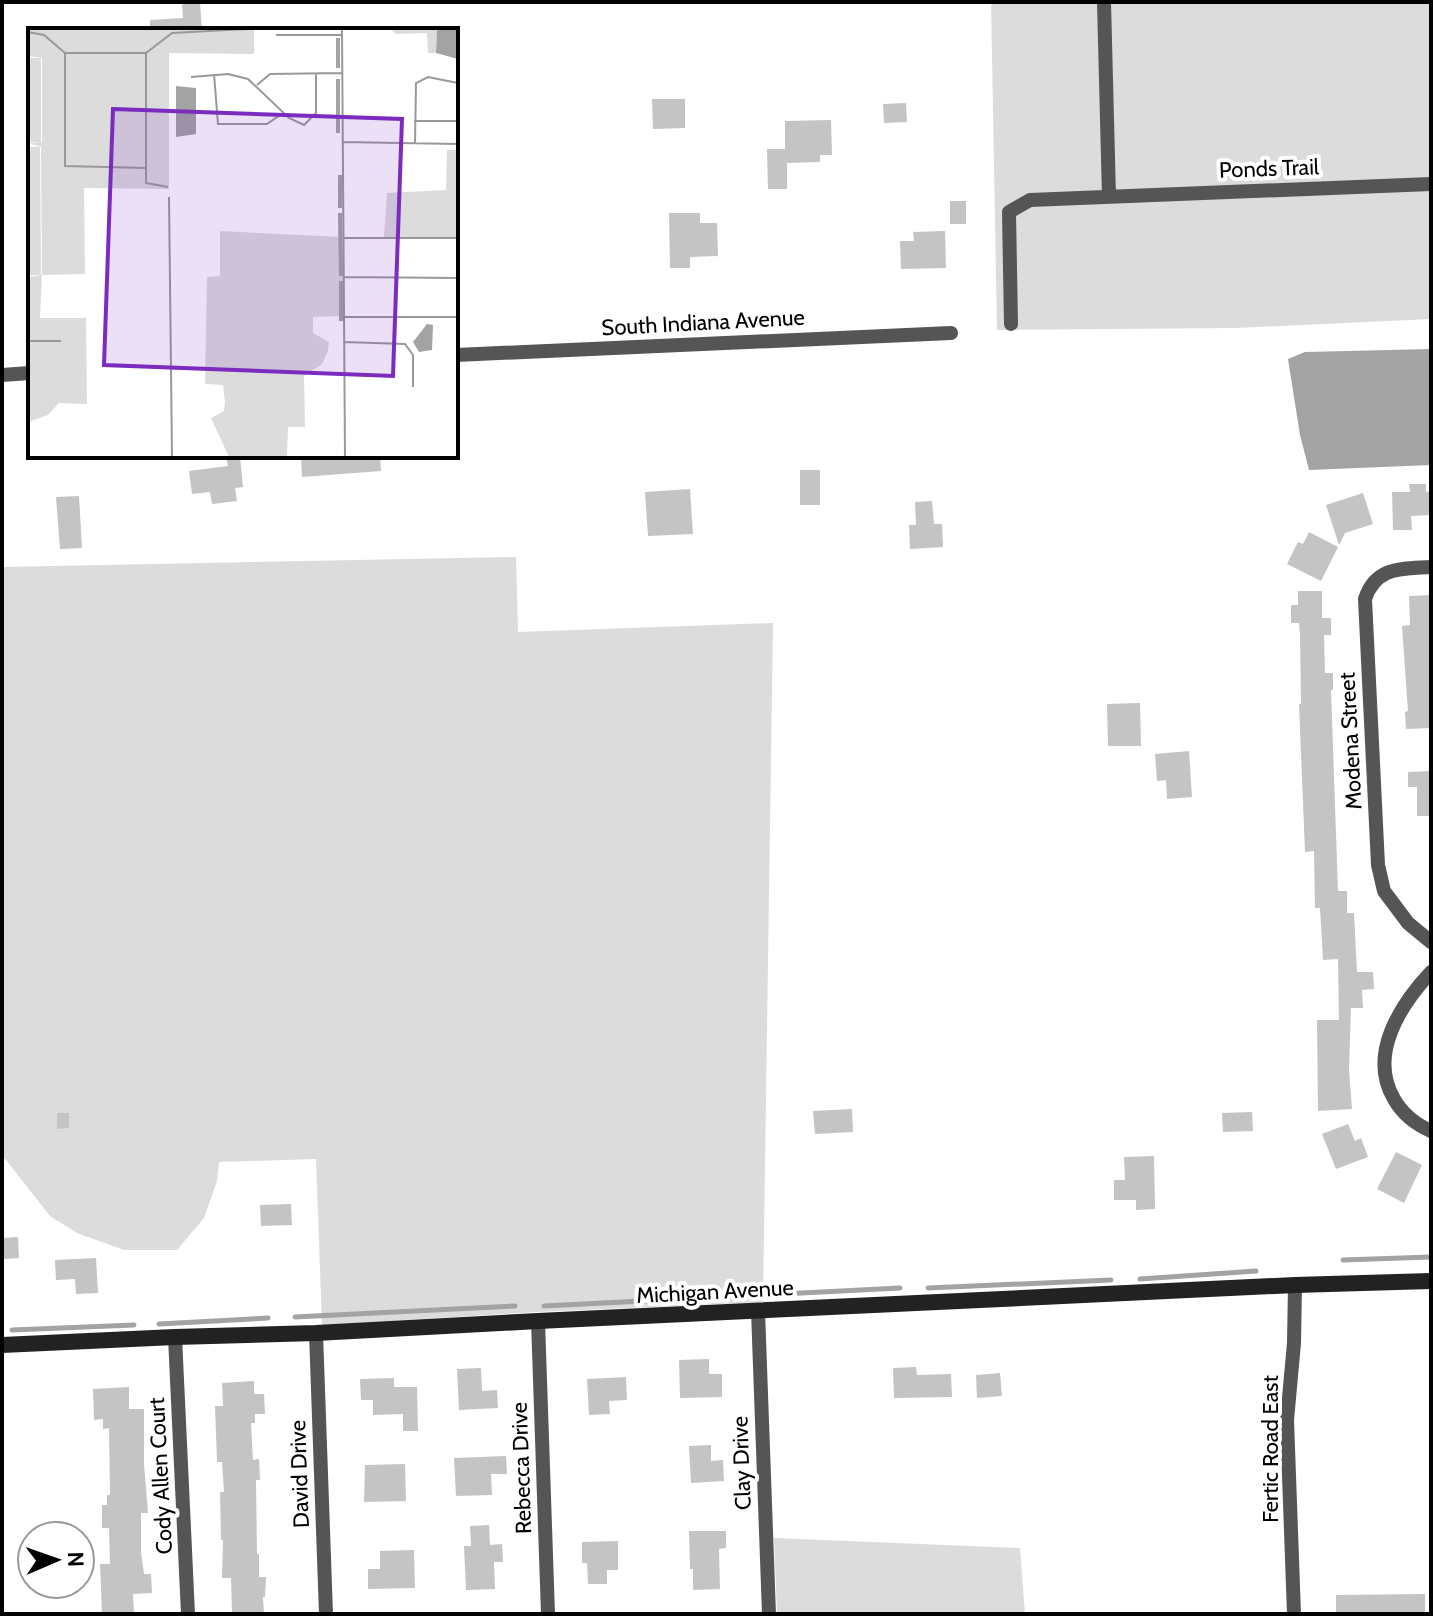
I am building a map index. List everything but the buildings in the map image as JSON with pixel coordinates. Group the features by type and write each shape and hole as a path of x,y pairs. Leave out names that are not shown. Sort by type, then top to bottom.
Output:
{"street":[{"path":"1104,2 1109,197"},
{"name":"Ponds Trail","path":"1011,324 1009,212 1030,200 1431,184"},
{"name":"South Indiana Avenue","path":"458,355 951,333"},
{"path":"2,375 28,373"},
{"name":"Modena Street","path":"1431,567 1401,569 1381,575 1365,599 1378,865 1384,891 1408,923 1431,942"},
{"path":"1431,972 1418,985 1393,1026 1387,1042 1384,1069 1392,1095 1401,1110 1410,1120 1431,1131"},
{"name":"Michigan Avenue","path":"2,1345 1431,1281"},
{"name":"Fertic Road East","path":"1294,1614 1287,1420 1294,1343 1295,1285"},
{"name":"Clay Drive","path":"758,1311 769,1614"},
{"name":"Rebecca Drive","path":"538,1321 548,1614"},
{"name":"David Drive","path":"316,1333 326,1614"},
{"name":"Cody Allen Court","path":"175,1337 188,1614"}],"shaded area":[{"path":"991,2 1431,2 1431,319 1236,328 997,330"},
{"path":"1431,349 1431,465 1309,470 1288,359 1305,352"},
{"path":"516,557 518,632 773,623 763,1302 322,1325 316,1159 219,1162 217,1181 204,1218 177,1250 124,1250 77,1233 50,1216 2,1155 2,567"},
{"path":"774,1538 1020,1548 1025,1614 777,1614"}],"waterway":[{"path":"1343,1260 1431,1257"},
{"path":"1140,1279 1256,1271"},
{"path":"928,1288 1111,1280"},
{"path":"544,1306 900,1288"},
{"path":"295,1317 515,1306"},
{"path":"159,1324 268,1318"},
{"path":"12,1330 134,1325"}]}
